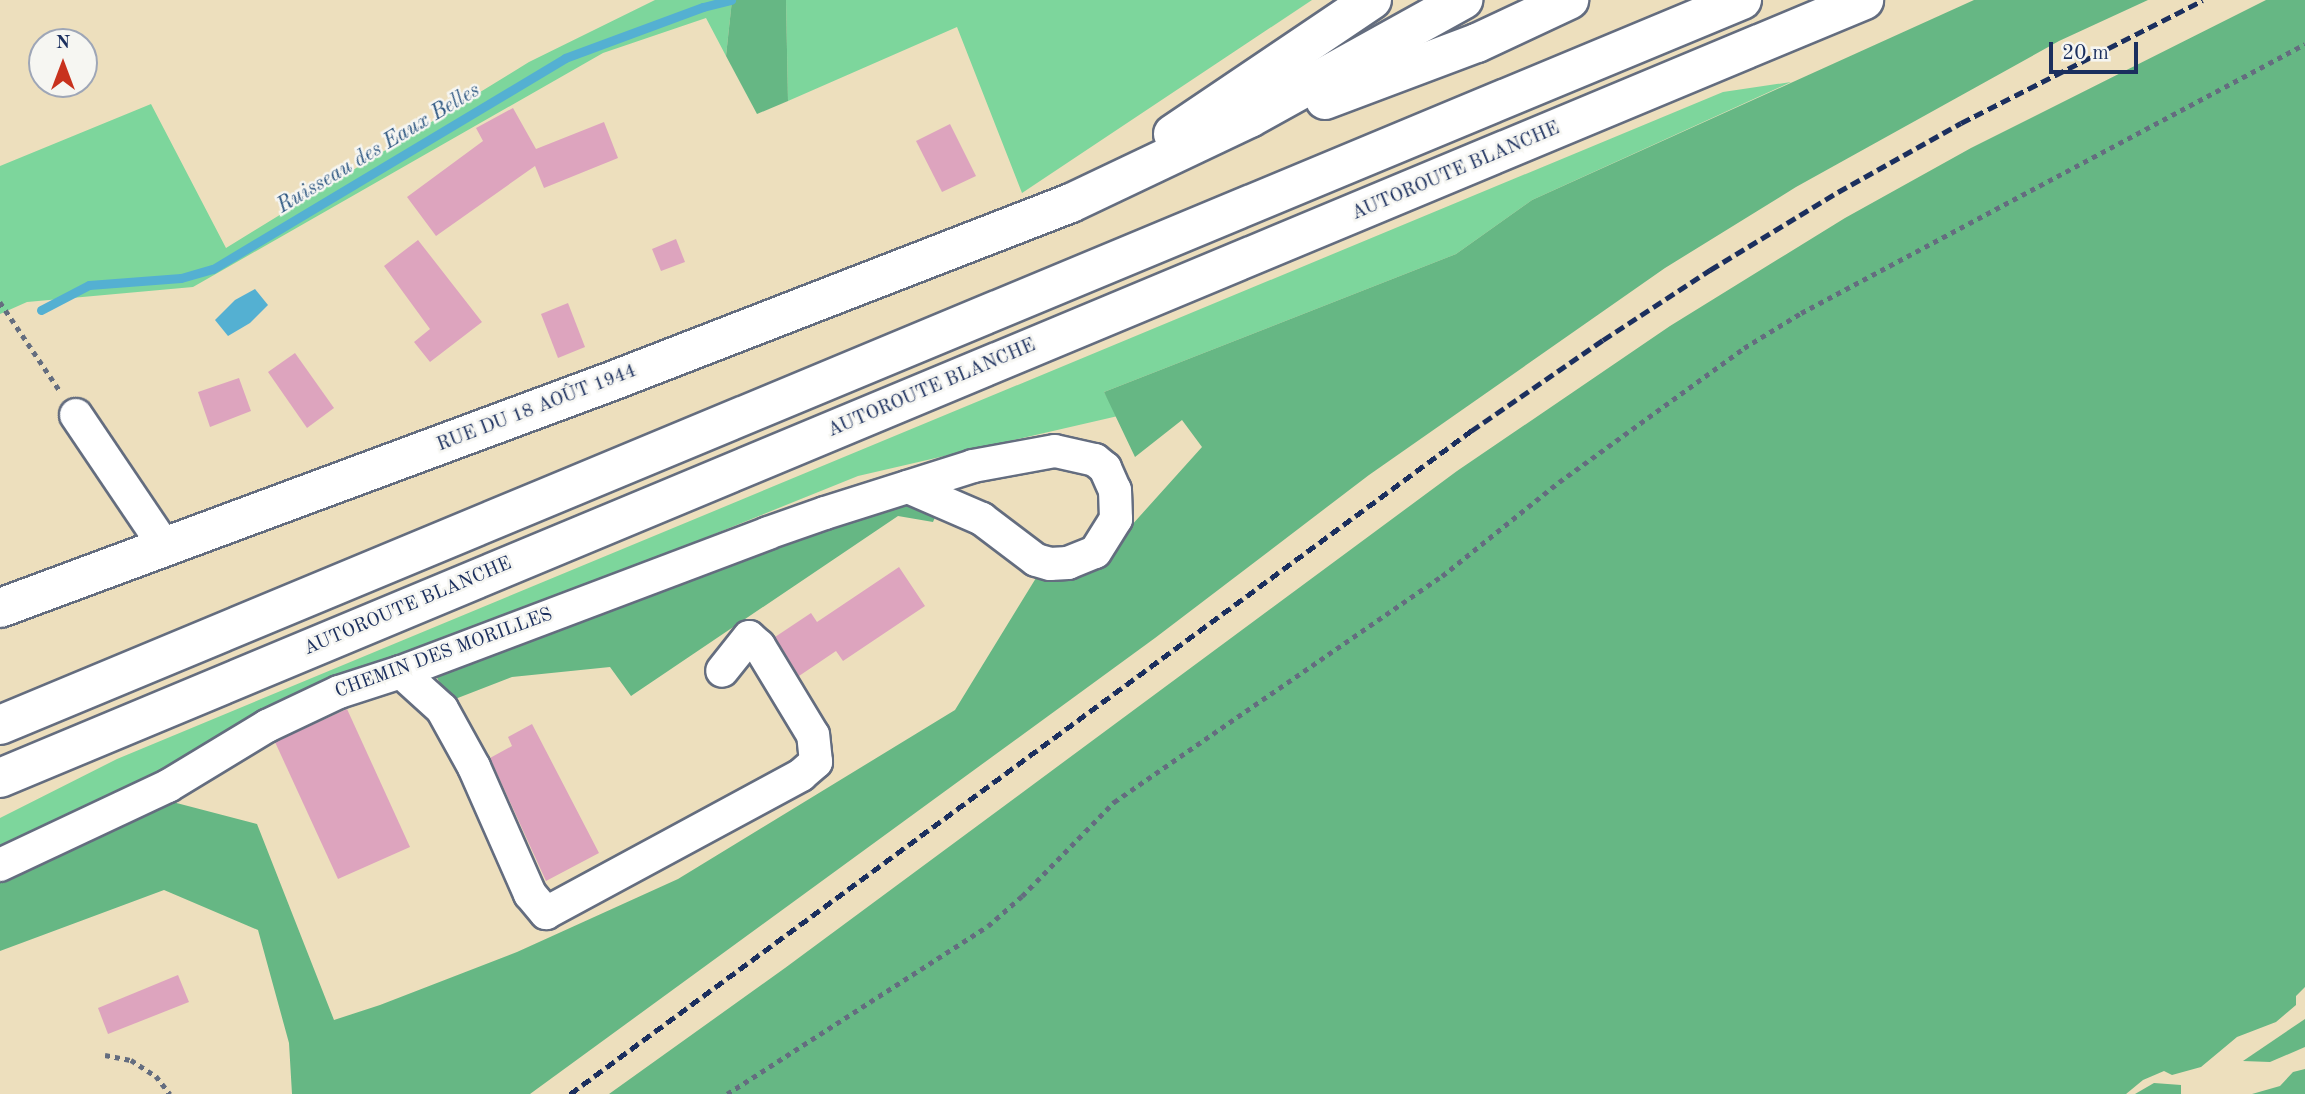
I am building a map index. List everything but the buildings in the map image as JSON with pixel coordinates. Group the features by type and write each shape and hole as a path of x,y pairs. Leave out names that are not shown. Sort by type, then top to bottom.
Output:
{"main road":[{"path":"1071,203 1371,0"},
{"path":"1071,203 1305,89 1463,0"},
{"path":"1166,159 1477,43 1569,0"},
{"path":"0,725 1742,0"},
{"name":"AUTOROUTE BLANCHE","path":"0,778 1864,0"},
{"name":"RUE DU 18 AOÛT 1944","path":"0,608 728,337 1071,203"}],"street":[{"path":"76,415 165,547"},
{"name":"CHEMIN DES MORILLES","path":"0,865 168,786 267,726 338,692 401,672 768,533 908,487 973,466 1032,454 1068,452 1095,460 1105,468 1115,490 1116,519 1095,552 1068,563 1050,564 1036,560 982,519 908,487"},
{"path":"401,672 442,709 474,767 530,894 546,913 634,850 801,775 816,762 813,735 759,646 749,637 722,671"}],"path":[{"path":"727,1094 988,926 1017,902 1114,802 1442,576 1559,481 1744,348 1801,313 2305,44"},
{"path":"0,302 76,415"},
{"path":"105,1055 131,1060 156,1076 170,1094"}],"green space":[{"path":"655,0 732,0 726,56 706,18 603,53 193,287 27,302 0,314 0,166 151,104 226,248 529,62"},
{"path":"732,0 786,0 788,101 757,114 726,56"},
{"path":"786,0 1312,0 1022,193 957,27 788,101"},
{"path":"1974,0 2148,0 2059,41 1796,187 1665,268 1369,475 1155,638 530,1094 292,1094 289,1043 258,930 164,890 0,951 0,878 165,800 257,824 334,1020 517,952 678,879 955,710 1036,578 1085,565 1104,556 1202,447 1182,420 1135,457 1104,392 1456,254 1532,200"},
{"path":"2266,0 2305,0 2305,987 2296,996 2296,1005 2276,1022 2237,1037 2201,1067 2172,1075 2164,1071 2143,1080 2126,1094 609,1094 785,968 1457,471 1670,326 1845,218 1971,148"},
{"path":"1791,82 1532,200 1456,254 1104,392 1118,416 858,476 424,651 292,696 156,772 0,846 0,818 117,759 1723,92"},
{"path":"898,503 938,510 933,522 898,516 631,696 610,667 512,677 450,701 436,676 775,544"},
{"path":"2305,1019 2305,1047 2270,1062 2243,1061"},
{"path":"2305,1069 2305,1094 2252,1094 2280,1086 2293,1072"},
{"path":"2154,1083 2181,1085 2181,1094 2135,1094"}],"water":[{"path":"255,289 268,305 250,323 228,336 215,320 235,300"}],"waterway":[{"name":"Ruisseau des Eaux Belles","path":"41,310 89,285 181,278 213,269 565,58 703,7 731,0"}],"railway":[{"path":"570,1094 1471,431 1603,340 1710,270 1838,192 1961,123 2203,0"}]}
